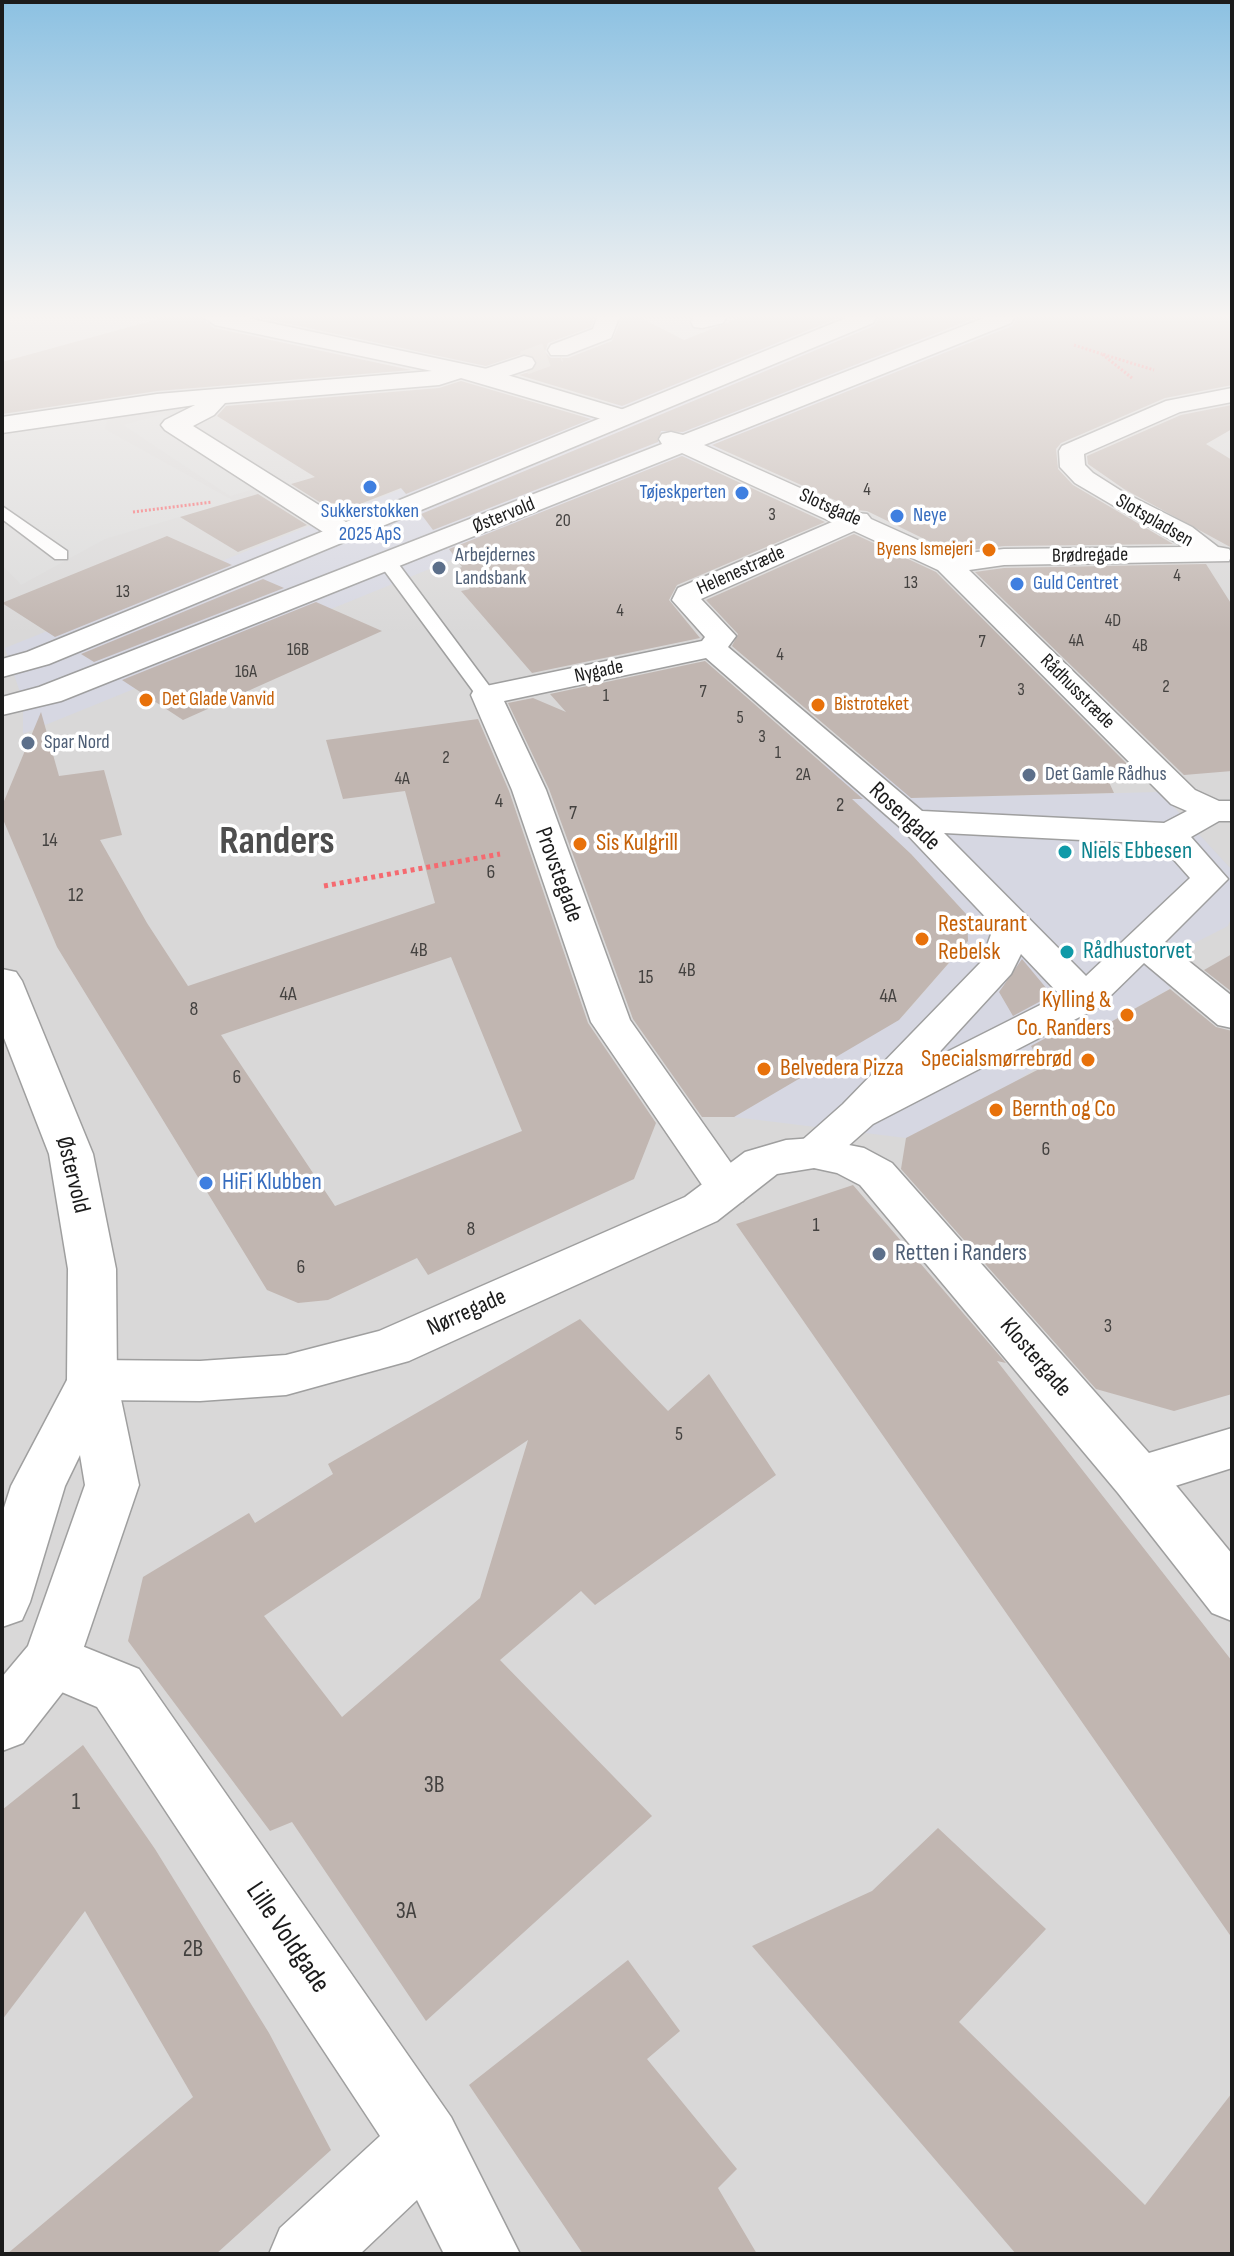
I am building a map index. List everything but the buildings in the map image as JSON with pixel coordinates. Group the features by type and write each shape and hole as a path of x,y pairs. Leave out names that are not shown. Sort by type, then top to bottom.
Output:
{"street":[{"path":"178,423 174,425 344,533"},
{"name":"Østervold","path":"2,668 38,658 607,423"},
{"name":"Slotsgade","path":"636,423 858,520 948,564"},
{"name":"Østervold","path":"2,706 50,694 736,423"},
{"name":"Slotspladsen","path":"1134,423 1071,451 1073,467 1114,498 1221,555"},
{"name":"Helenestræde","path":"712,648 721,636 686,600 688,594 695,588 858,520"},
{"name":"Brødregade","path":"948,564 1004,557 1221,555"},
{"name":"Rådhusstræde","path":"948,564 1183,797 1223,811"},
{"name":"Nygade","path":"486,695 712,648"},
{"name":"Rosengade","path":"712,648 913,821 1085,998"},
{"name":"Provstegade","path":"486,695 524,779 611,1022 728,1190"},
{"path":"913,821 1170,834 1223,811"},
{"path":"858,1114 1085,998 1143,943 1221,888 1170,834"},
{"path":"814,1153 858,1114 998,966 1012,926"},
{"path":"1143,943 1232,1016"},
{"name":"Østervold","path":"2,981 71,1154 92,1269 92,1380 112,1485 52,1660 2,1723"},
{"name":"Nørregade","path":"92,1380 200,1381 286,1375 391,1347 701,1209 761,1163 786,1155 814,1153"},
{"name":"Klostergade","path":"814,1153 848,1159 876,1174 1137,1477 1232,1596"},
{"name":"Østervold","path":"2,1602 38,1486 92,1380"},
{"path":"1137,1477 1232,1448"},
{"name":"Lille Voldgade","path":"52,1660 118,1688 426,2142 483,2254"},
{"path":"306,2254 426,2142"}],"lane":[{"path":"2,511 61,555"},
{"name":"Provstegade","path":"387,562 486,695"}],"path":[{"path":"133,512 276,489"},
{"path":"324,886 434,864 548,847"}],"shaded area":[{"path":"2,423 1232,423 1232,2254 2,2254"},
{"path":"64,423 106,423 105,429 234,501 105,539 21,585 2,565 2,435"},
{"path":"178,423 272,484 230,496 123,425"},
{"path":"565,423 789,423 23,734 23,701 5,648"},
{"name":"Rådhustorvet","path":"814,765 884,766 928,791 961,797 1160,792 1232,870 1232,916 1228,926 1171,955 1182,982 1082,1038 1015,1082 906,1138 734,1117 904,1015 962,948 968,949 967,915 911,854"}],"place":[{"name":"Sukkerstokken 2025 ApS","path":"370,487"},
{"name":"Tøjeskperten","path":"742,493"},
{"name":"Neye","path":"897,516"},
{"name":"Byens Ismejeri","path":"989,550"},
{"name":"Arbejdernes Landsbank","path":"439,568"},
{"name":"Guld Centret","path":"1017,584"},
{"name":"Det Glade Vanvid","path":"146,700"},
{"name":"Bistroteket","path":"818,705"},
{"name":"Spar Nord","path":"28,743"},
{"name":"Det Gamle Rådhus","path":"1029,775"},
{"name":"Sis Kulgrill","path":"580,844"},
{"name":"Niels Ebbesen","path":"1065,852"},
{"name":"Restaurant Rebelsk","path":"922,939"},
{"name":"Rådhustorvet","path":"1067,952"},
{"name":"Kylling & Co. Randers","path":"1127,1015"},
{"name":"Specialsmørrebrød","path":"1088,1060"},
{"name":"Belvedera Pizza","path":"764,1069"},
{"name":"Bernth og Co","path":"996,1110"},
{"name":"HiFi Klubben","path":"206,1183"},
{"name":"Retten i Randers","path":"879,1254"}],"district":[{"name":"Randers","path":"277,843"}]}
